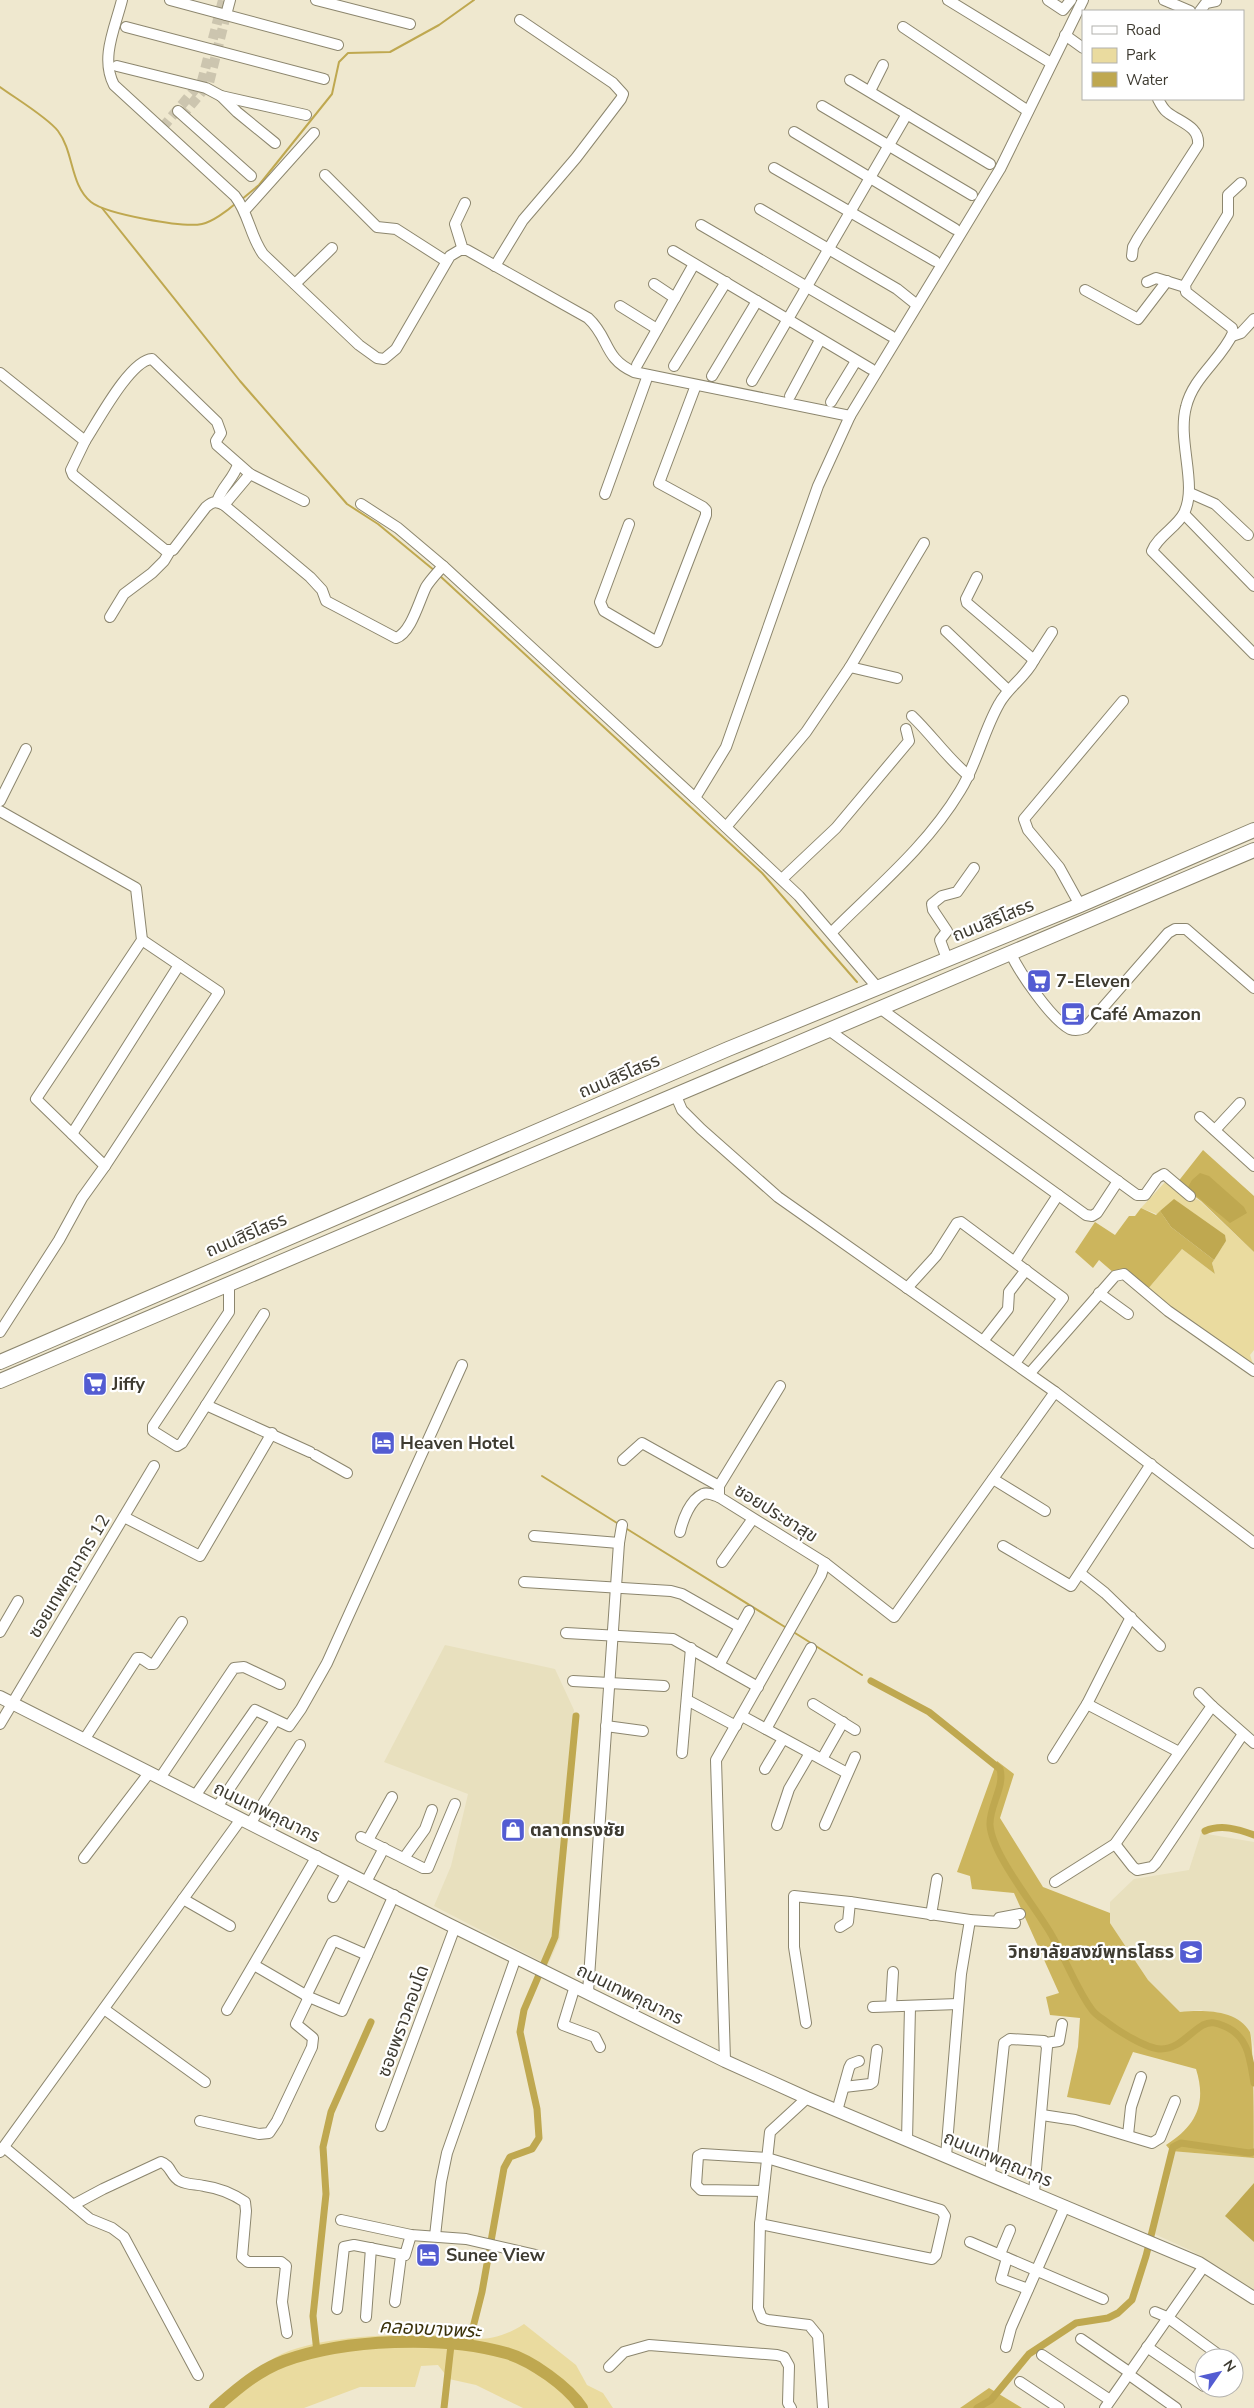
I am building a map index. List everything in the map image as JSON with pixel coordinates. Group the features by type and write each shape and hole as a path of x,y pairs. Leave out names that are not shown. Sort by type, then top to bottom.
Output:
{"highway":[{"name":"ถนนสิริโสธร","path":"0,1362 510,1142 877,987 1080,905 1254,830"},
{"name":"ถนนสิริโสธร","path":"0,1381 1254,850"},
{"path":"510,1142 519,1162"}],"main road":[{"name":"ถนนเทพคุณากร","path":"0,1697 725,2061 837,2111 1034,2192 1204,2266 1254,2298"}],"street":[{"path":"122,0 107,62 114,85 226,188 245,210 257,247 359,345 376,358 384,359 396,349 446,261 455,252 463,250 475,254 588,318 599,330 612,356 620,366 648,375 850,416"},
{"path":"170,0 338,44"},
{"path":"226,15 230,0"},
{"path":"316,0 410,24"},
{"path":"948,0 1051,63"},
{"path":"1048,0 1063,10 1071,0"},
{"path":"695,798 726,747 818,486 850,416 1000,169 1083,0"},
{"path":"1164,0 1188,10"},
{"path":"1201,10 1206,3 1216,1"},
{"path":"496,266 523,220 576,158 623,94 613,82 520,20"},
{"path":"126,27 324,79"},
{"path":"903,27 1028,111"},
{"path":"1065,35 1082,47"},
{"path":"117,66 206,88 221,96 306,115"},
{"path":"870,91 883,66"},
{"path":"850,80 990,164"},
{"path":"221,96 237,112 275,143"},
{"path":"1132,256 1133,248 1138,238 1198,146 1198,140 1194,132 1167,112 1159,100"},
{"path":"822,106 972,195"},
{"path":"178,111 251,176"},
{"path":"752,381 907,114"},
{"path":"794,132 955,228"},
{"path":"245,210 314,133"},
{"path":"774,168 935,262"},
{"path":"325,175 377,227 396,229 446,261"},
{"path":"1241,183 1228,195 1228,214 1185,286 1186,292 1232,328 1232,336 1198,381 1186,406 1182,438 1190,493 1184,514 1152,548 1152,553 1254,654"},
{"path":"463,250 455,224 465,203"},
{"path":"760,209 919,302"},
{"path":"701,225 891,336"},
{"path":"295,284 332,248"},
{"path":"672,251 788,319 820,340 871,368"},
{"path":"637,365 694,264"},
{"path":"1147,282 1156,278 1185,286"},
{"path":"1085,290 1138,319 1167,281"},
{"path":"674,366 726,282"},
{"path":"654,284 675,298"},
{"path":"712,376 757,301"},
{"path":"620,306 657,329"},
{"path":"1232,336 1241,334 1254,319"},
{"path":"790,396 820,340"},
{"path":"170,551 161,548 71,472 85,441 126,379 142,363 152,359 217,422 221,433 216,444 250,474 304,501"},
{"path":"831,402 856,361"},
{"path":"0,374 85,441"},
{"path":"605,494 648,375"},
{"path":"629,524 600,602 604,611 657,642 706,515 703,507 659,483 696,385"},
{"path":"220,503 220,490 235,473 238,464"},
{"path":"220,503 250,474"},
{"path":"1190,493 1214,504 1248,534"},
{"path":"110,617 124,594 152,573 170,551 176,547 211,503 220,503 310,577 322,590 326,601 393,638 403,634 417,611 426,586 443,566"},
{"path":"361,504 398,528 443,566 782,878 832,932 877,987"},
{"path":"1184,514 1254,586"},
{"path":"726,827 806,732 850,667 924,543"},
{"path":"977,577 966,599 967,603 1034,660"},
{"path":"946,631 1008,690"},
{"path":"832,932 929,836 969,776 998,705 1008,690 1026,675 1052,632"},
{"path":"850,667 897,678"},
{"path":"1080,905 1059,867 1028,830 1024,819 1123,701"},
{"path":"912,716 932,735 948,758 969,776"},
{"path":"782,878 836,828 909,741 906,729"},
{"path":"0,801 26,749"},
{"path":"0,811 136,888 142,940 36,1099 104,1166"},
{"path":"946,959 940,940 948,931 933,910 932,904 942,896 957,892 974,868"},
{"path":"1010,952 1019,972 1055,1016 1070,1028 1078,1031 1085,1028 1168,933 1175,929 1186,929 1254,988"},
{"path":"0,1332 59,1240 82,1198 218,992 142,940"},
{"path":"72,1134 179,965"},
{"path":"881,1009 1140,1196 1145,1195 1157,1178 1164,1174 1190,1196"},
{"path":"830,1031 1086,1215 1092,1216 1097,1213 1118,1181"},
{"path":"676,1096 682,1110 778,1197 1055,1392 1254,1543"},
{"path":"1215,1130 1240,1103"},
{"path":"1200,1116 1253,1164"},
{"path":"1015,1261 1058,1195"},
{"path":"907,1288 936,1256 959,1222 1015,1261 1063,1298 1015,1363"},
{"path":"983,1341 1008,1309 1009,1292 1026,1270"},
{"path":"1030,1374 1099,1293 1115,1276 1124,1274 1168,1311 1254,1370"},
{"path":"229,1284 229,1312 153,1426 153,1431 177,1446 179,1445 264,1314"},
{"path":"1099,1293 1128,1314"},
{"path":"195,1796 253,1711 257,1710 286,1726 292,1724 326,1663 462,1365"},
{"name":"ซอยประชาสุข","path":"719,1491 780,1386"},
{"path":"1045,1511 993,1479 1055,1392"},
{"path":"206,1405 272,1433 348,1473"},
{"path":"124,1517 200,1556 272,1433"},
{"name":"ซอยประชาสุข","path":"623,1460 642,1443 719,1491 752,1520 825,1563 894,1617 993,1479"},
{"path":"1003,1546 1069,1586 1073,1586 1151,1464"},
{"name":"ซอยเทพคุณากร 12","path":"0,1724 154,1466"},
{"path":"680,1532 683,1518 699,1498 719,1491"},
{"path":"722,1562 752,1520"},
{"path":"588,1992 618,1543 622,1525"},
{"path":"534,1536 618,1543"},
{"path":"725,2061 715,1767 719,1753 742,1716 821,1575 825,1563"},
{"path":"1081,1574 1131,1617 1160,1646"},
{"path":"524,1582 671,1591 682,1594 740,1627"},
{"path":"0,1632 18,1601"},
{"path":"719,1665 749,1611"},
{"path":"1053,1758 1087,1704 1131,1617"},
{"path":"84,1740 136,1658 141,1658 150,1664 154,1664 182,1622"},
{"path":"566,1633 666,1637 690,1648 758,1687"},
{"path":"682,1752 690,1648"},
{"path":"766,1729 810,1648"},
{"path":"84,1858 155,1776 234,1668 244,1667 280,1684"},
{"path":"573,1681 664,1686"},
{"path":"1199,1693 1254,1743"},
{"path":"687,1700 736,1726"},
{"path":"813,1704 855,1730"},
{"path":"1087,1704 1179,1752"},
{"path":"1055,1882 1115,1844 1212,1706"},
{"path":"742,1716 847,1774"},
{"path":"217,1807 275,1721"},
{"path":"822,1760 843,1722"},
{"path":"606,1726 643,1731"},
{"path":"1115,1844 1137,1870 1156,1863 1243,1734"},
{"path":"765,1769 783,1739"},
{"path":"198,2375 129,2242 119,2232 90,2219 2,2149 183,1899 246,1821 300,1745"},
{"path":"777,1825 789,1789 810,1753"},
{"path":"825,1825 855,1757"},
{"path":"392,1797 365,1838 423,1868 429,1867 455,1804"},
{"path":"404,1858 425,1829 432,1810"},
{"path":"366,1882 384,1848"},
{"path":"227,2010 317,1856"},
{"path":"333,1897 347,1872"},
{"path":"931,1915 937,1879"},
{"path":"254,1965 307,1996 342,2011 394,1895"},
{"path":"806,2023 794,1947 793,1898 797,1895 970,1920 997,1922 1017,1918"},
{"path":"183,1899 230,1926"},
{"path":"840,1927 848,1922 850,1902"},
{"path":"946,2156 958,2004 964,1950 970,1920"},
{"name":"ซอยพราวคอนโด","path":"381,2126 455,1927"},
{"path":"200,2122 259,2134 269,2133 277,2121 312,2047 313,2041 310,2034 296,2024 332,1943 335,1941 342,1942 367,1955"},
{"path":"435,2236 441,2182 447,2153 516,1957"},
{"path":"891,2006 893,1972"},
{"path":"575,1986 563,2025 595,2037 600,2047"},
{"path":"873,2007 958,2004"},
{"path":"907,2140 910,2007"},
{"path":"104,2009 205,2082"},
{"path":"990,2174 1004,2043 1010,2039 1046,2043 1060,2041 1062,2024"},
{"path":"1034,2192 1042,2115 1046,2043"},
{"path":"844,2087 873,2082 877,2050"},
{"path":"837,2111 851,2064 858,2061"},
{"path":"1128,2135 1131,2107 1141,2077"},
{"path":"807,2098 771,2129 762,2191 759,2314 768,2320 809,2325 814,2329 818,2336 823,2408"},
{"path":"1042,2115 1075,2120 1152,2143 1160,2138 1175,2102"},
{"path":"760,2224 932,2259 936,2255 945,2216 941,2210 767,2158 702,2154 696,2160 696,2184 701,2190 762,2191"},
{"path":"73,2205 103,2188 161,2162 168,2166 175,2178 181,2181 221,2190 240,2198 245,2202 246,2211 242,2257 248,2262 281,2262 286,2266 282,2302 287,2333"},
{"path":"1006,2347 1036,2269 1065,2206"},
{"path":"341,2220 411,2235 435,2236 488,2244 536,2256"},
{"path":"1010,2230 1003,2256 1001,2280 1028,2289"},
{"path":"395,2302 402,2256 406,2253 411,2235"},
{"path":"970,2242 1103,2299"},
{"path":"337,2309 344,2247 354,2245 402,2256"},
{"path":"366,2317 371,2248"},
{"path":"1042,2355 1107,2404 1204,2266"},
{"path":"1156,2312 1167,2317 1209,2348"},
{"path":"1081,2339 1176,2408"},
{"path":"609,2367 624,2352 649,2345 777,2355 784,2357 789,2366 788,2403 790,2408"},
{"path":"1147,2347 1194,2379"},
{"path":"1020,2382 1059,2408"}],"shaded area":[{"path":"1203,1150 1254,1196 1254,1252 1201,1201 1177,1183"},
{"path":"1141,1208 1156,1215 1160,1211 1171,1227 1214,1260 1212,1263 1215,1274 1182,1249 1147,1290 1114,1273 1099,1260 1093,1268 1075,1252 1095,1222 1115,1235 1129,1216 1135,1216"},
{"name":"ตลาดทรงชัย","path":"445,1645 555,1669 574,1710 560,1938 548,1965 434,1906 451,1866 468,1794 384,1762"},
{"path":"997,1761 1014,1774 1000,1818 1043,1887 1110,1913 1110,1923 1148,1980 1180,2012 1208,2011 1228,2015 1244,2024 1250,2032 1253,2073 1254,2158 1171,2151 1166,2145 1185,2130 1192,2122 1196,2113 1200,2093 1196,2069 1133,2052 1110,2105 1067,2097 1078,2047 1080,2018 1050,2015 1046,1997 1059,1993 1014,1893 972,1889 970,1876 957,1872"},
{"name":"วิทยาลัยสงฆ์พุทธโสธร","path":"1201,1833 1254,1842 1254,2049 1250,2031 1201,2010 1180,2012 1148,1980 1110,1923 1110,1902 1134,1879 1189,1870"},
{"path":"1171,2151 1254,2158 1254,2291 1192,2251 1150,2232 1169,2184"},
{"path":"989,2388 1022,2408 960,2408"}],"green space":[{"path":"1166,1181 1200,1201 1254,1252 1254,1350 1250,1355 1254,1367 1147,1290 1182,1249 1215,1274 1212,1263 1226,1241 1141,1208"},
{"path":"524,2324 576,2365 587,2385 603,2393 613,2408 523,2408 476,2385 449,2379 438,2365 421,2366 415,2387 360,2387 304,2408 220,2408 252,2383 273,2359 291,2350 330,2341 372,2336 429,2335 478,2339 488,2338 499,2336"}],"water":[{"path":"1200,1173 1209,1176 1244,1207 1247,1213 1230,1223 1201,1200 1188,1187 1192,1180"},
{"path":"1174,1199 1225,1235 1226,1241 1214,1260 1171,1227 1160,1211"},
{"path":"1254,2183 1254,2242 1225,2216"}],"waterway":[{"path":"241,200 259,185 332,94 339,62 348,53 390,52 439,25 474,0"},
{"path":"0,87 39,114 58,131 67,149 79,187 84,195 99,207 145,219 192,225 210,221 235,204"},
{"path":"102,208 240,381 347,504 378,524 435,571"},
{"path":"440,576 762,873 857,982"},
{"path":"542,1476 617,1523"},
{"path":"627,1529 785,1627"},
{"path":"795,1633 862,1675"},
{"path":"871,1681 929,1712 1000,1769 999,1790 990,1818 990,1825 998,1851 1051,1934 1094,2013 1131,2038 1147,2046 1161,2049 1179,2044 1198,2028 1206,2024 1214,2023 1224,2026 1232,2030 1243,2042 1249,2057 1254,2083"},
{"path":"468,2347 482,2292 504,2168 510,2157 532,2149 539,2138 537,2109 520,2032 524,2010 555,1937 576,1716"},
{"path":"1205,1831 1217,1828 1236,1829 1254,1835"},
{"path":"317,2352 313,2316 326,2194 323,2147 331,2112 371,2022"},
{"path":"977,2408 991,2400 1029,2354 1076,2323 1108,2318 1118,2313 1132,2300 1146,2256 1173,2147 1181,2143 1249,2153 1254,2152"},
{"name":"คลองบางพระ","path":"215,2408 256,2376 284,2361 336,2348 394,2342 453,2344 481,2347 506,2353 527,2362 548,2375 559,2383 582,2408"},
{"path":"444,2408 451,2345"}],"tunnel":[{"path":"162,128 202,81 223,0"},
{"path":"181,117 209,83 226,15"}],"place":[{"name":"7-Eleven","path":"1039,981"},
{"name":"Café Amazon","path":"1073,1014"},
{"name":"Jiffy","path":"95,1384"},
{"name":"Heaven Hotel","path":"383,1443"},
{"name":"ตลาดทรงชัย","path":"513,1830"},
{"name":"วิทยาลัยสงฆ์พุทธโสธร","path":"1191,1952"},
{"name":"Sunee View","path":"428,2255"}]}
